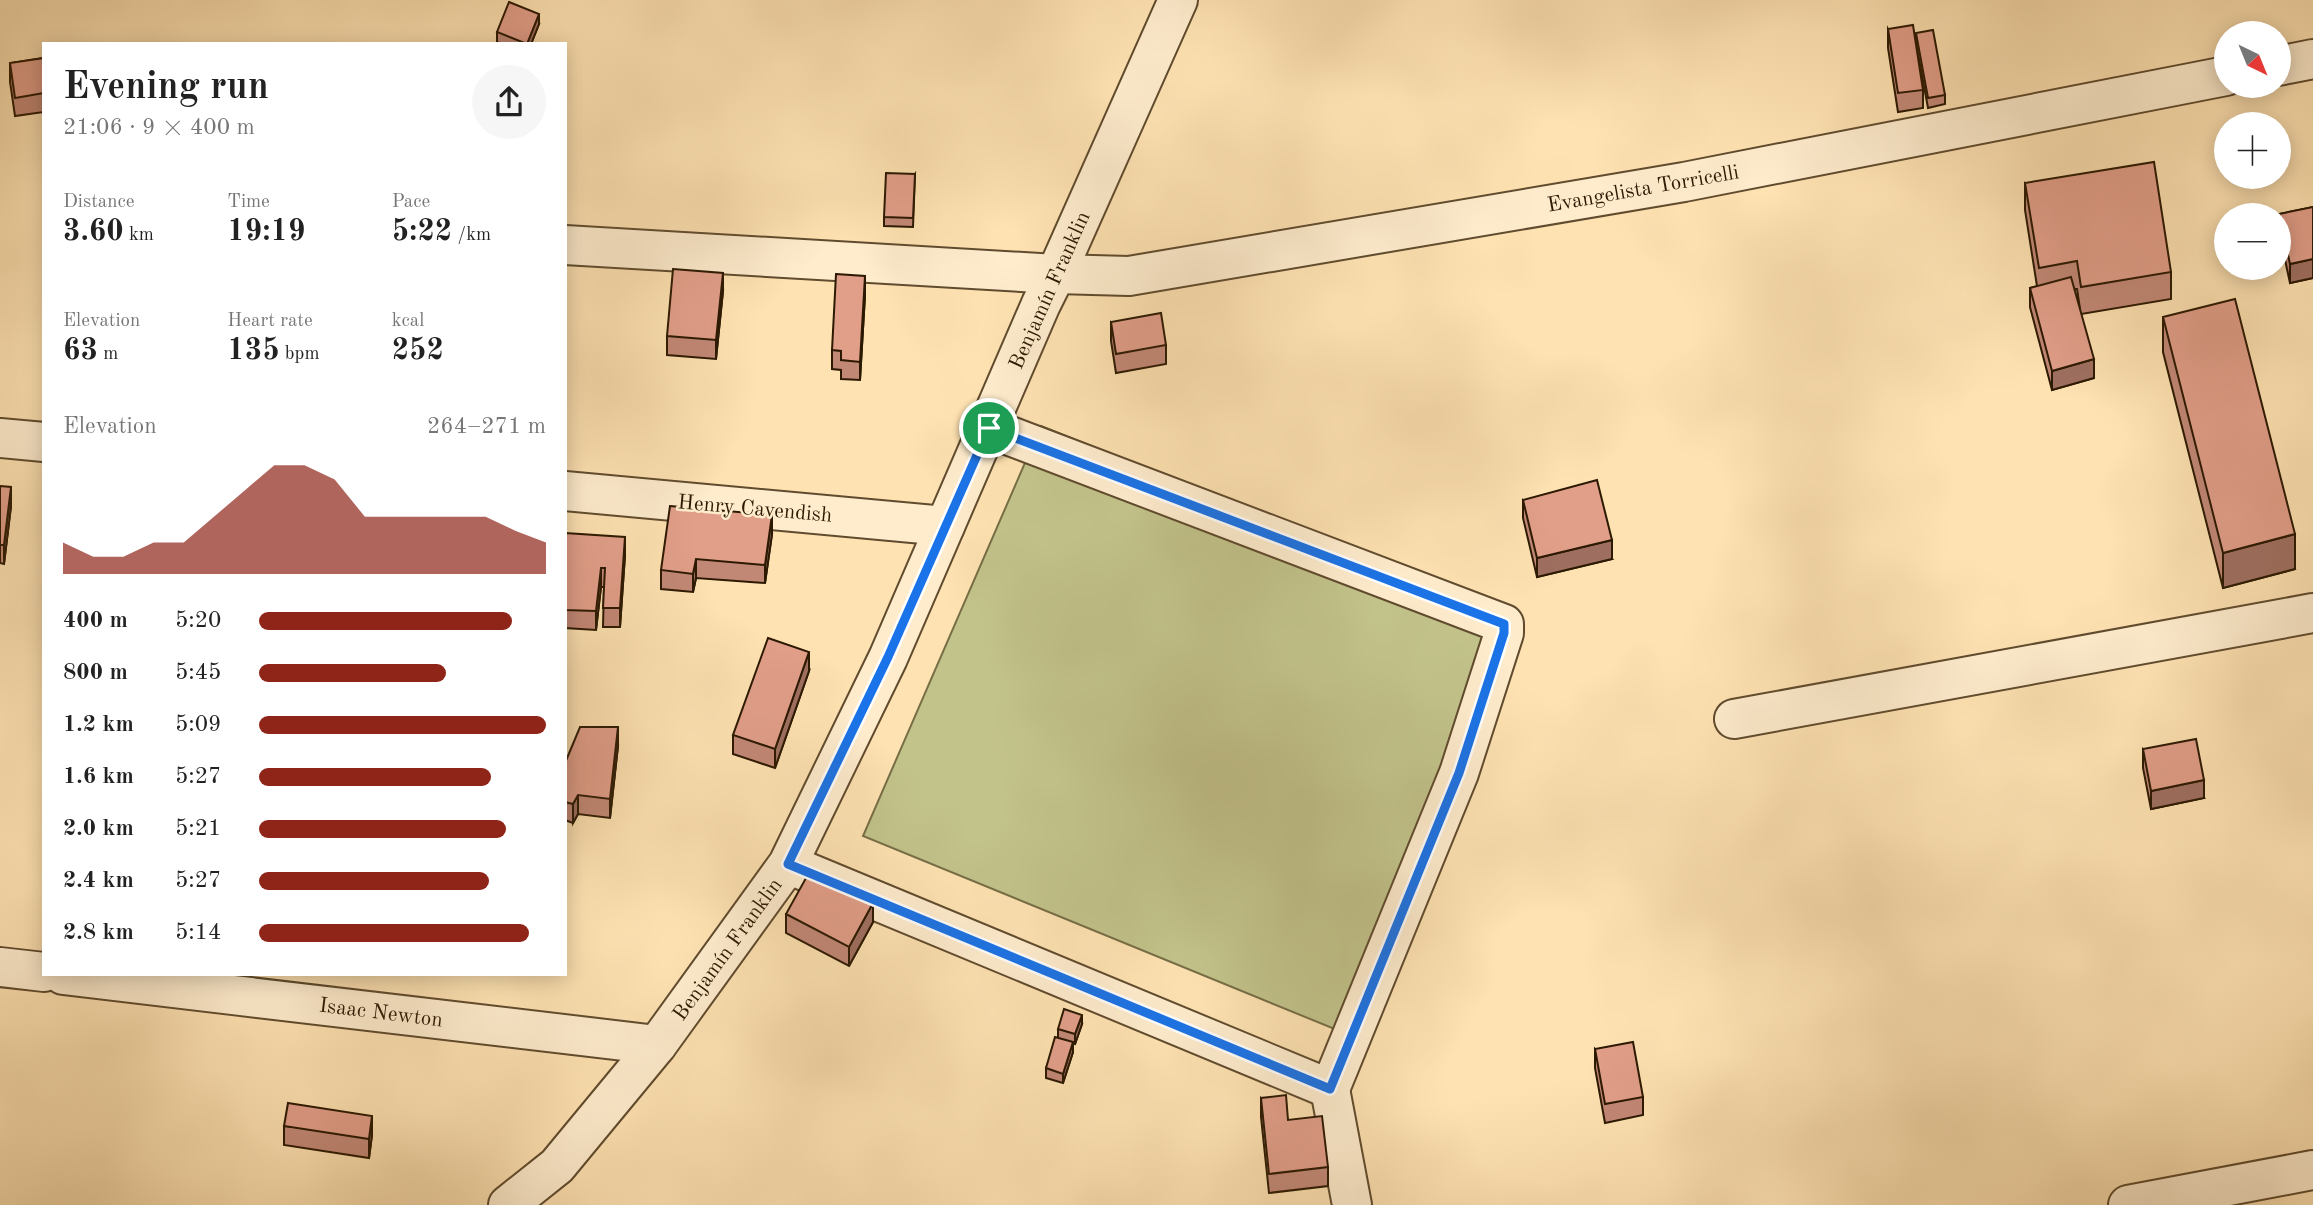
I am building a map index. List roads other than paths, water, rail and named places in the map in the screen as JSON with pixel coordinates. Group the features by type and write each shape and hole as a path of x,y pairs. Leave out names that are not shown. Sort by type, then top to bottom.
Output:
{"street":[{"name":"Benjamín Franklin","path":"508,1205 557,1166 657,1045 788,864 888,657 1041,304 1178,0"},
{"path":"2291,63 2313,59"},
{"name":"Evangelista Torricelli","path":"567,245 1129,276 1685,182 2214,78"},
{"path":"989,428 1504,624 1504,633 1459,773 1330,1089 1352,1205"},
{"path":"0,438 42,442"},
{"name":"Henry Cavendish","path":"567,491 945,526"},
{"path":"1734,719 2313,613"},
{"path":"788,864 1330,1089"},
{"path":"0,967 42,972"},
{"name":"Isaac Newton","path":"72,976 657,1045"},
{"path":"2128,1205 2313,1170"}]}
